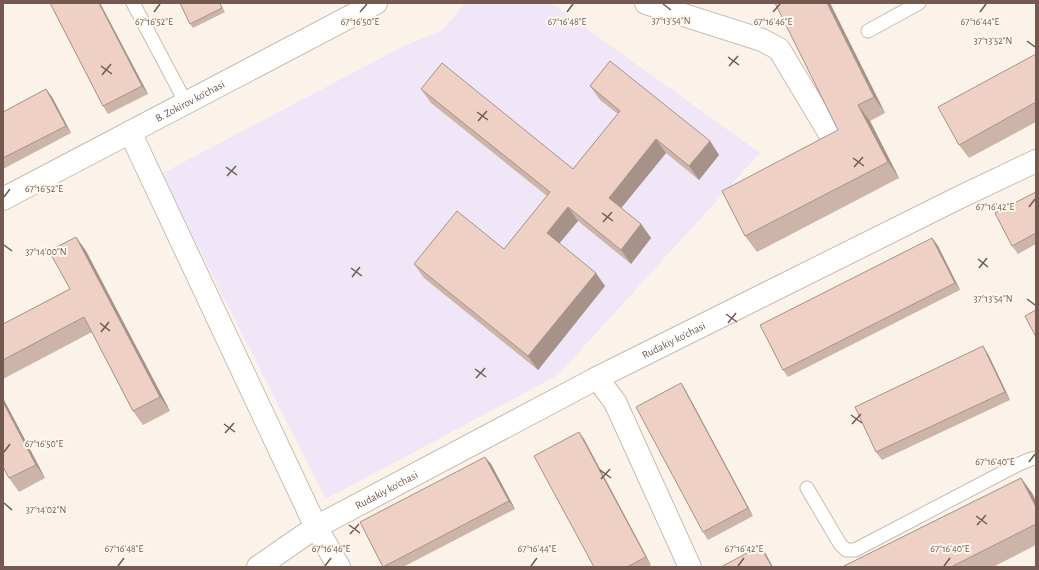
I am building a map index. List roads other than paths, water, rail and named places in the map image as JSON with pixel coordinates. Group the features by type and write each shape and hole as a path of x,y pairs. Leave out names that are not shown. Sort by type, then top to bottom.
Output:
{"street":[{"name":"B. Zokirov ko'chasi","path":"3,199 376,3"},
{"path":"646,3 762,40 779,49 830,134"},
{"path":"130,132 316,527 339,567"},
{"name":"Rudakiy ko'chasi","path":"258,567 316,527 597,378 956,199 1036,161"},
{"path":"597,378 615,402 690,567"}],"lane":[{"path":"133,3 186,103"},
{"path":"868,31 919,3"},
{"path":"807,488 840,544 846,550 855,550 1019,464 1031,458 1036,458"}]}
